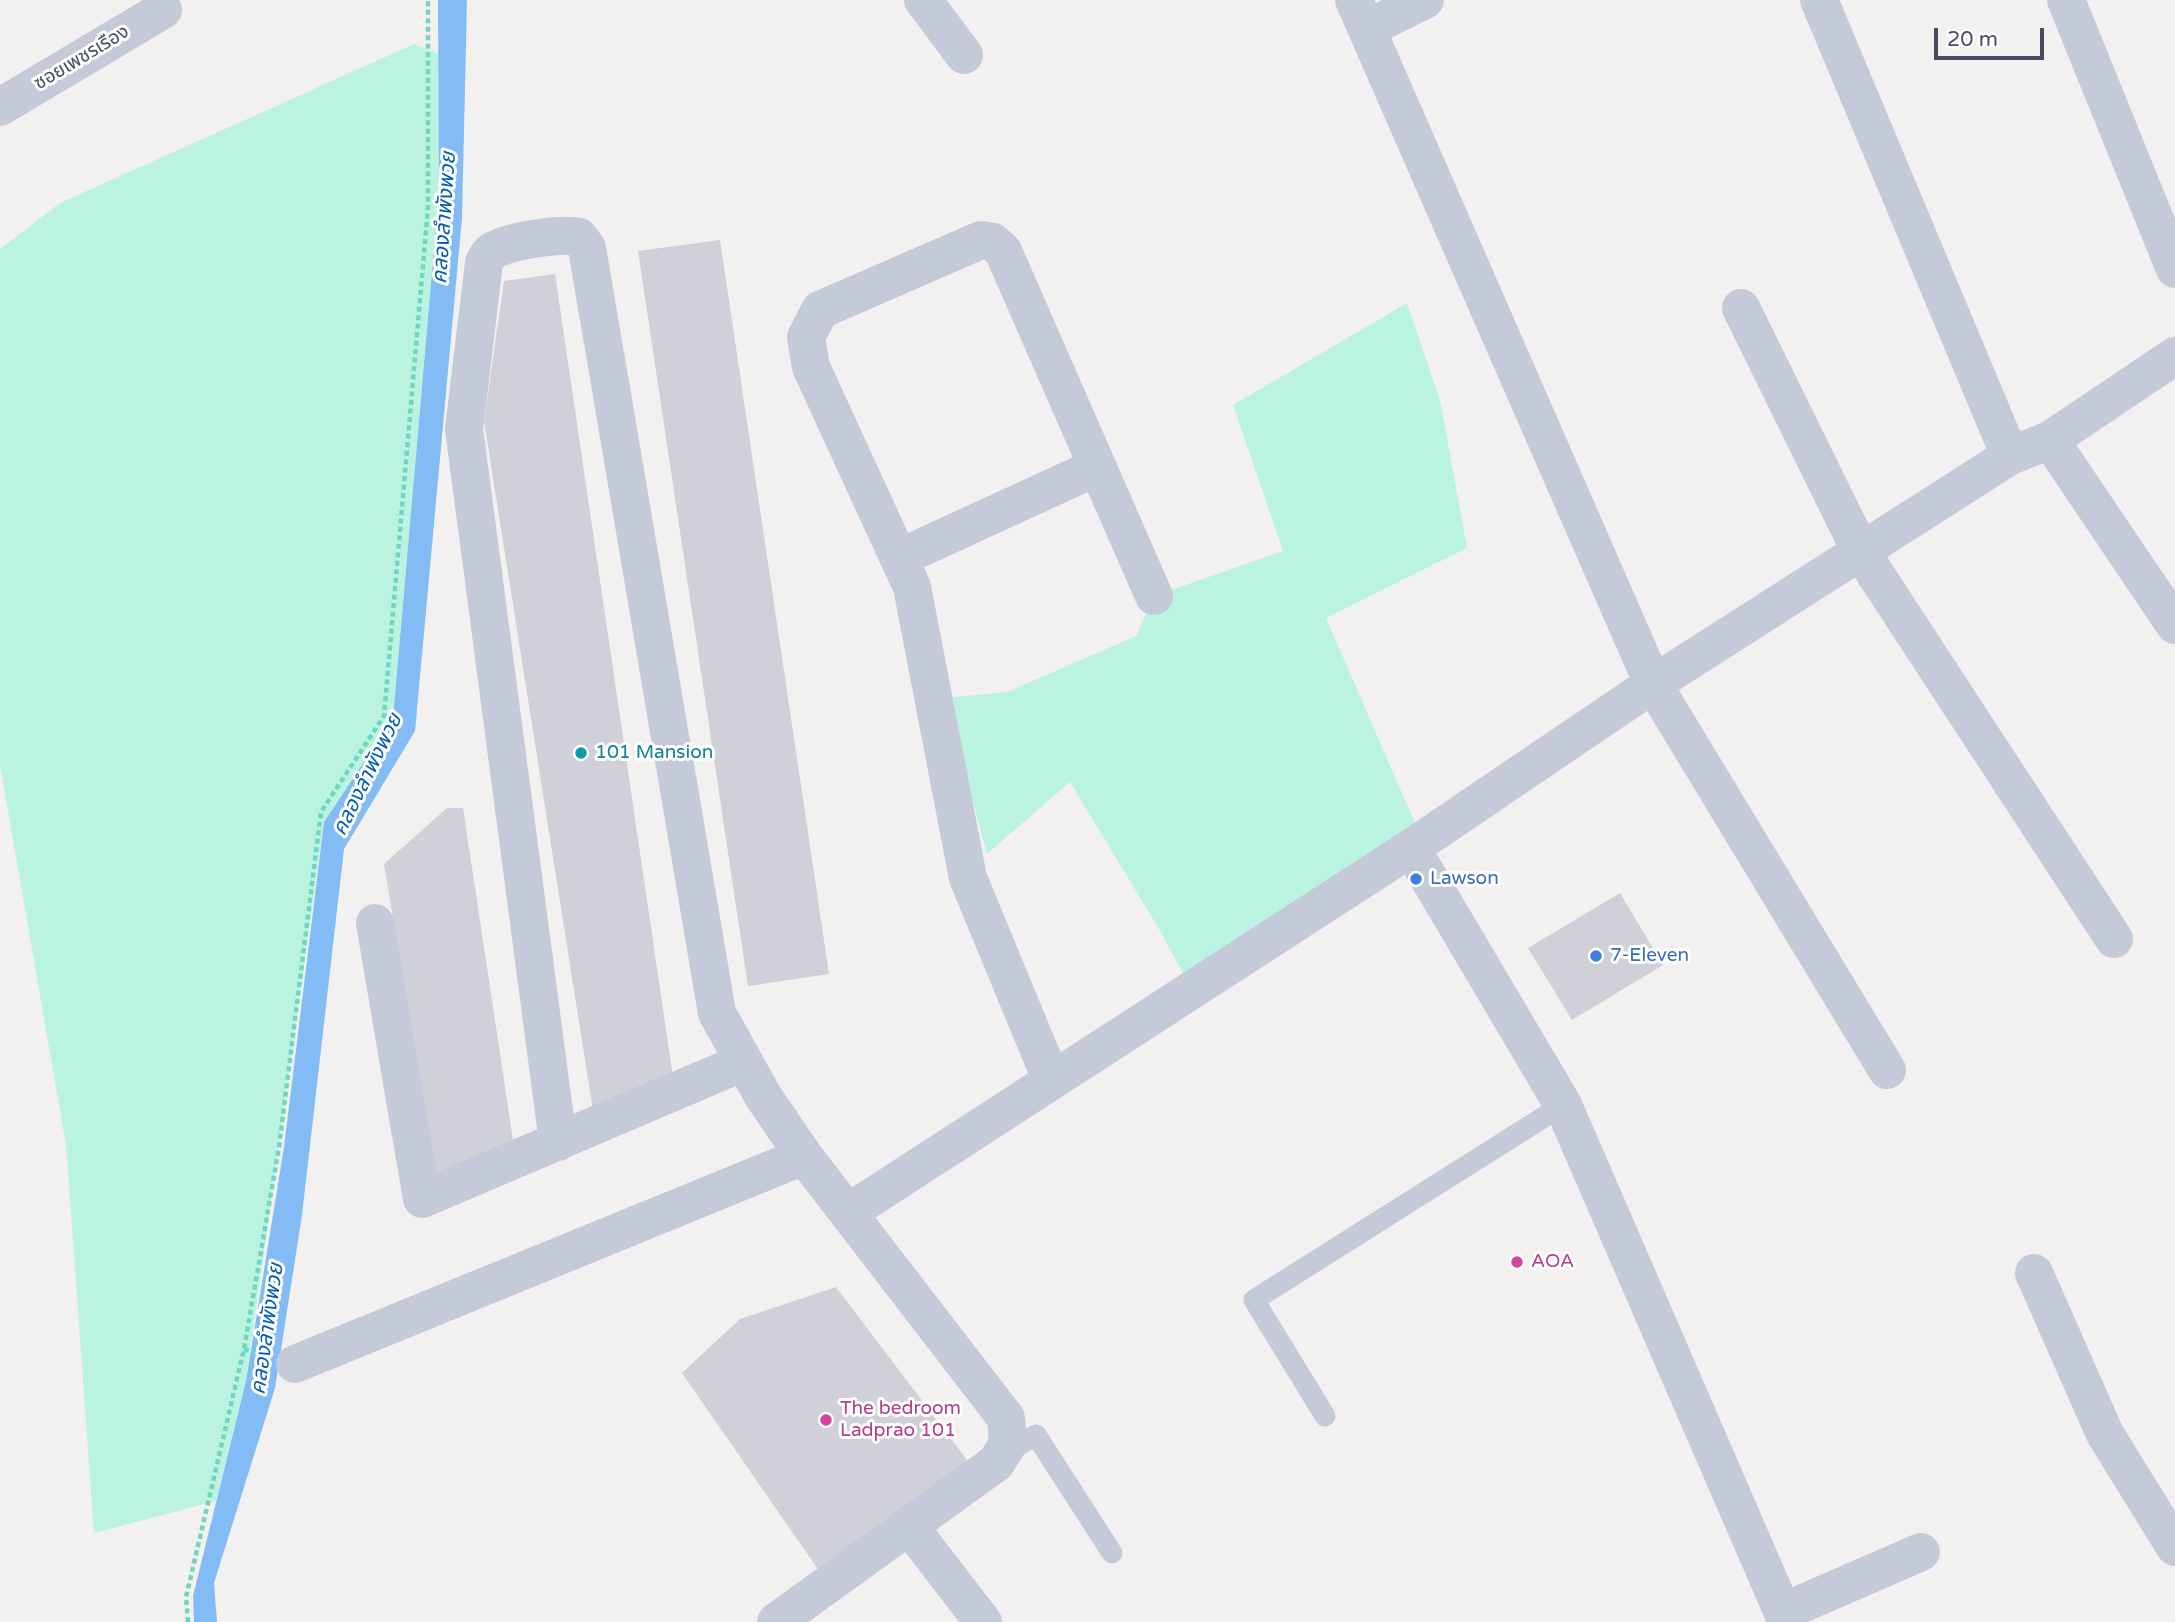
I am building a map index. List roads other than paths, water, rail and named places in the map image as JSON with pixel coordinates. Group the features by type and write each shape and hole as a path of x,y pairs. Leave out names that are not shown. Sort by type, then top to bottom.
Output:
{"street":[{"path":"923,0 964,55"},
{"path":"1425,0 1361,14 1653,684 1887,1070"},
{"path":"1819,0 2010,456"},
{"path":"2066,0 2175,269"},
{"name":"ซอยเพชรเรือง","path":"0,107 163,10"},
{"path":"558,1142 464,429 484,263 490,252 506,245 568,234 579,237 586,248 717,1013 763,1096 804,1156 1006,1418 1009,1444 996,1463 776,1622"},
{"path":"1051,1079 968,878 912,587 811,368 806,337 820,310 981,240 993,242 1003,251 1154,596"},
{"path":"1741,308 1861,552 2113,939"},
{"path":"849,1212 1051,1079 1411,849 1653,684 2010,456 2050,440 2175,356"},
{"path":"2050,440 2175,625"},
{"path":"899,558 1097,467"},
{"path":"1411,849 1563,1105 1785,1617 1921,1552"},
{"path":"375,923 422,1199 744,1062"},
{"path":"295,1364 804,1156"},
{"path":"2034,1273 2105,1434 2175,1547"},
{"path":"909,1526 983,1622"}],"lane":[{"path":"1325,1416 1254,1300 1563,1105"},
{"path":"1001,1456 1036,1435 1112,1553"}],"water":[{"name":"คลองลำพังพวย","path":"438,0 467,0 462,218 415,731 344,849 302,1215 275,1388 214,1583 217,1622 194,1622 193,1596 246,1381 284,1147 324,822 393,718 439,192"}],"place":[{"name":"101 Mansion","path":"581,753"},
{"name":"Lawson","path":"1416,879"},
{"name":"7-Eleven","path":"1596,956"},
{"name":"AOA","path":"1517,1262"},
{"name":"The bedroom Ladprao 101","path":"826,1420"}]}
